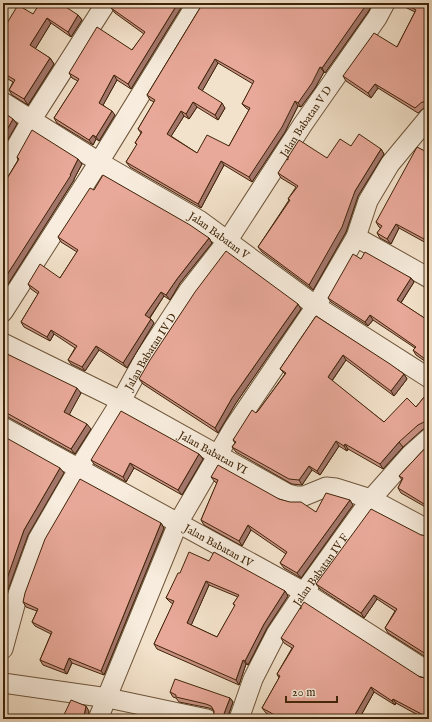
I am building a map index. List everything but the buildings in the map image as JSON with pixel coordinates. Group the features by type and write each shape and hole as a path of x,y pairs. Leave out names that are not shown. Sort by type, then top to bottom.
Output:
{"street":[{"path":"3,170 32,120 106,3"},
{"path":"3,312 99,162 197,3"},
{"name":"Jalan Babatan V D","path":"228,240 303,124 377,18 385,3"},
{"name":"Jalan Babatan V","path":"3,102 99,162 199,220 316,306 429,378"},
{"path":"98,719 108,698 178,523 234,427 316,306 356,237 368,201 390,164 429,117"},
{"path":"356,237 429,278"},
{"name":"Jalan Babatan IV D","path":"3,649 18,594 38,539 79,468 121,401 144,359 190,290 228,240"},
{"name":"Jalan Babatan VI","path":"3,343 121,401 288,494 304,496 326,487 336,488 371,498 429,530"},
{"name":"Jalan Babatan IV","path":"3,427 304,592 429,672"},
{"name":"Jalan Babatan IV F","path":"238,719 253,679 276,634 304,592 371,498 411,454 429,438"},
{"path":"3,682 108,698 207,719"}]}
